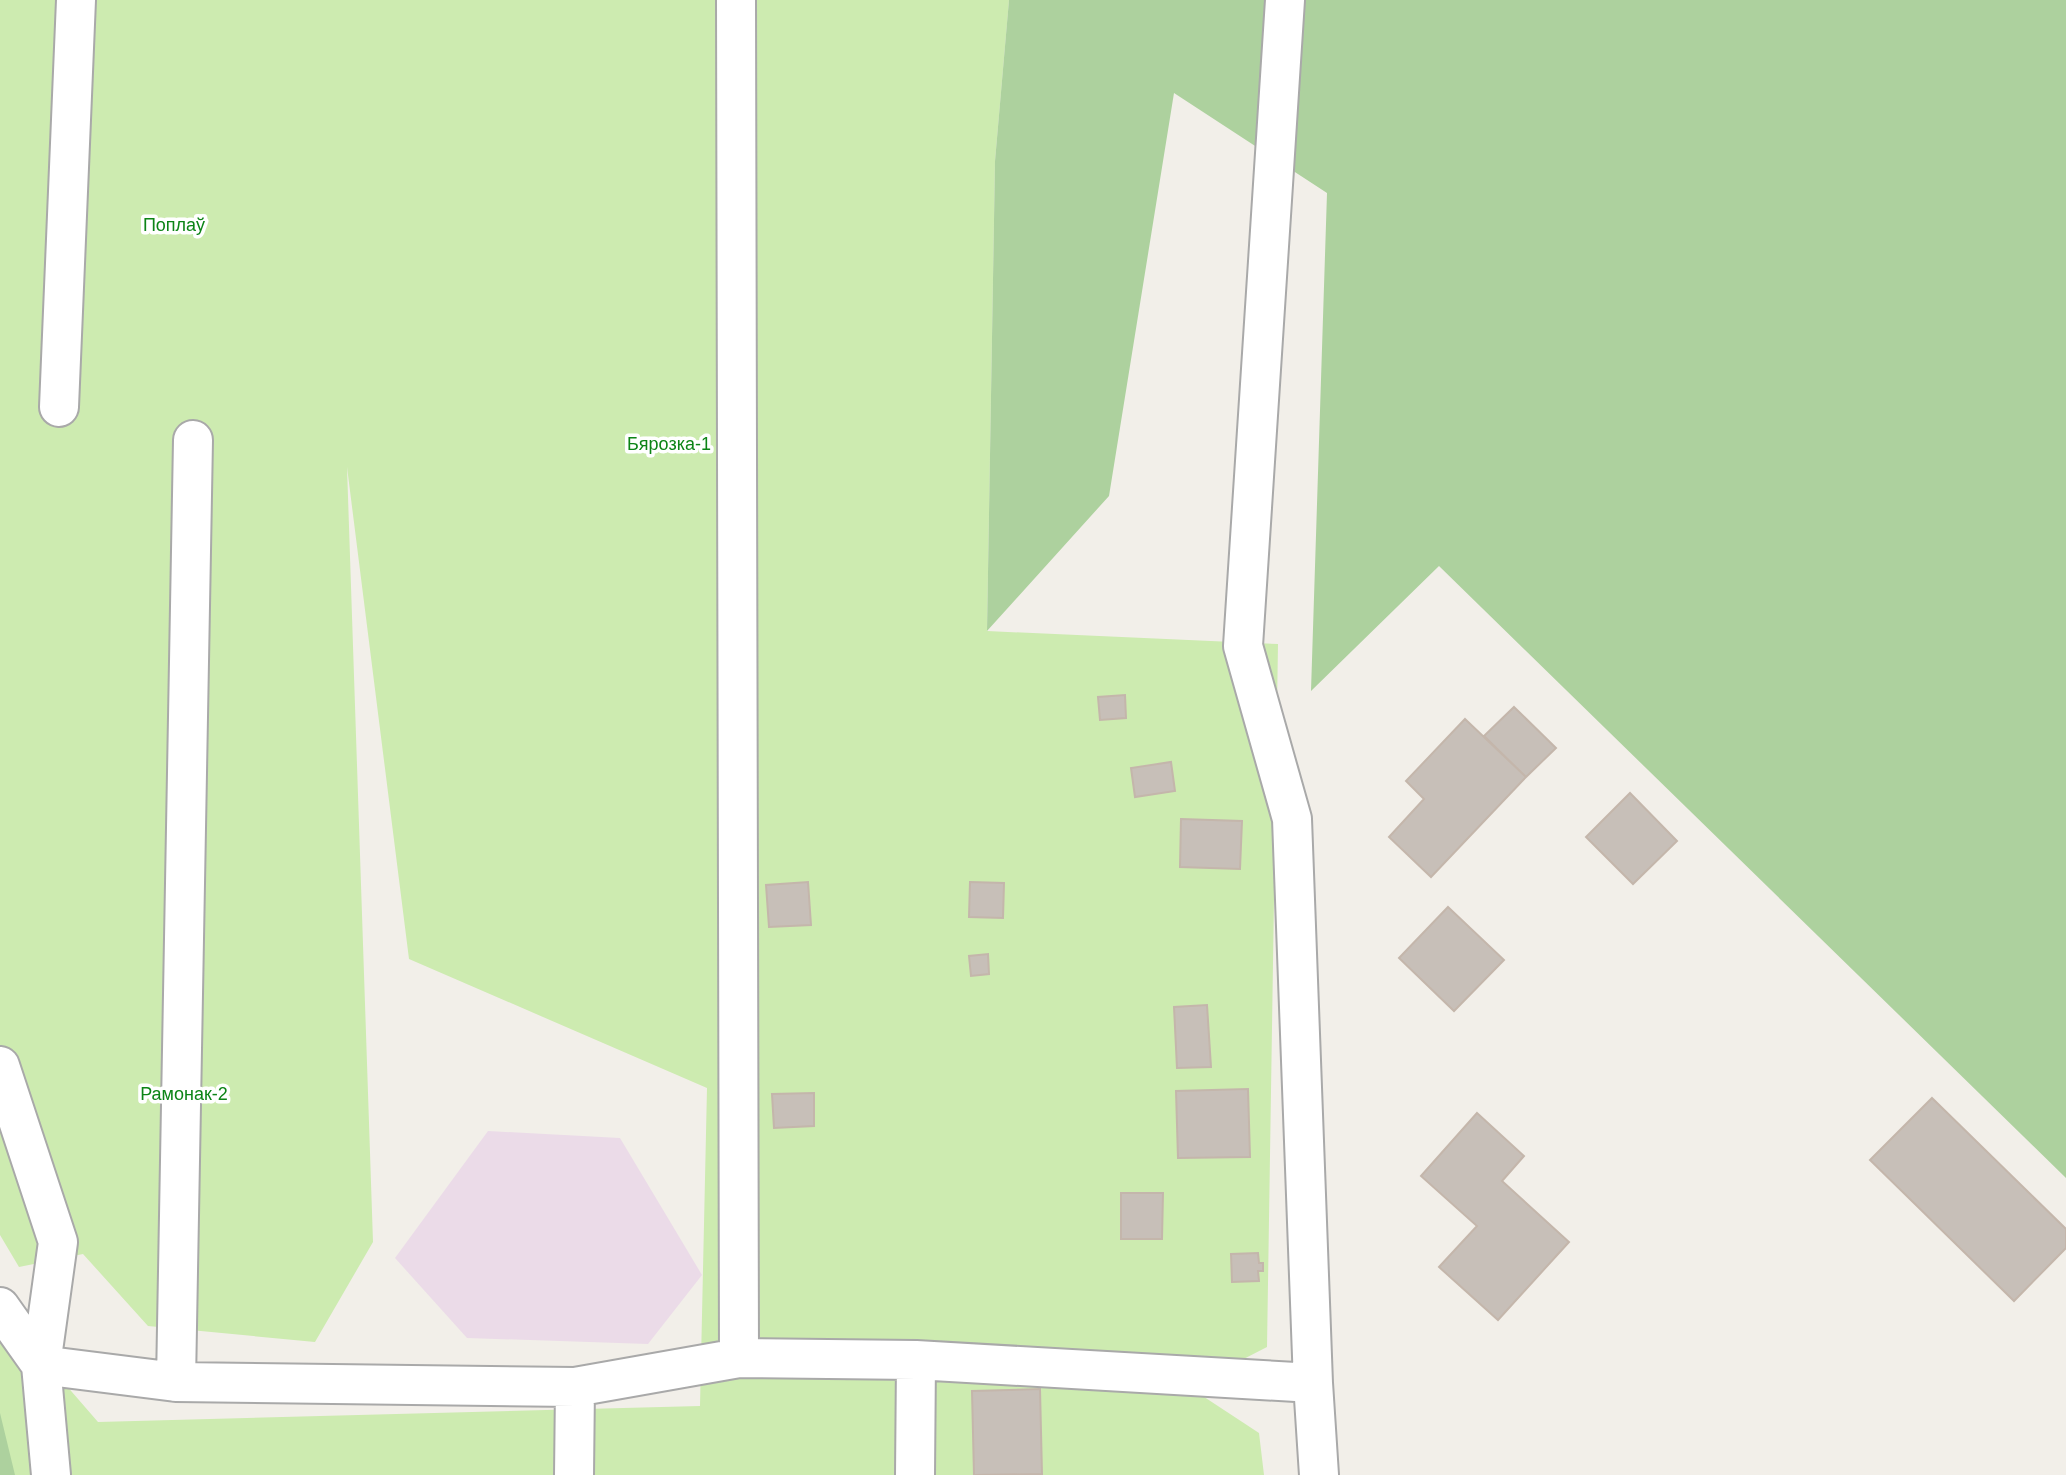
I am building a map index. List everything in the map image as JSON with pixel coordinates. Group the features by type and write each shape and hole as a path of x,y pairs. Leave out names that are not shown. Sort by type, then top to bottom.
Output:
{"street":[{"path":"59,407 76,0"},
{"path":"736,0 739,1358"},
{"path":"1285,0 1243,646 1292,818 1313,1383 1319,1475"},
{"path":"176,1382 193,440"},
{"path":"0,1066 58,1242 41,1365 51,1475"},
{"path":"0,1307 41,1365 176,1382 575,1387 739,1358 916,1360 1313,1383"},
{"path":"915,1475 916,1360"},
{"path":"574,1475 575,1387"}],"shaded area":[{"path":"488,1131 620,1138 702,1275 648,1344 467,1338 395,1258"}],"green space":[{"name":"Бярозка-1","path":"0,0 1009,0 995,161 987,631 1278,644 1267,1347 1189,1387 1259,1433 1264,1475 0,1475 0,1309 98,1422 700,1406 707,1088 409,959 347,467 373,1242 315,1342 148,1326 83,1254 19,1267 0,1235"},
{"path":"1009,0 2066,0 2066,1178 1439,566 1311,691 1327,193 1174,93 1109,496 987,631 995,161"},
{"path":"0,1413 15,1475 0,1475"}],"building":[{"path":"1125,695 1126,718 1100,720 1098,697"},
{"path":"1514,707 1556,748 1526,777 1484,736"},
{"path":"1465,719 1526,777 1431,877 1389,837 1424,799 1406,781"},
{"path":"1171,762 1175,791 1135,797 1131,768"},
{"path":"1630,793 1677,841 1633,884 1586,837"},
{"path":"1181,819 1242,821 1240,869 1180,867"},
{"path":"808,882 811,925 769,927 766,885"},
{"path":"970,882 1004,883 1003,918 969,917"},
{"path":"1448,907 1504,960 1454,1011 1399,958"},
{"path":"988,954 989,974 971,976 969,956"},
{"path":"1207,1005 1211,1067 1177,1068 1174,1007"},
{"path":"1248,1089 1250,1157 1178,1158 1176,1091"},
{"path":"814,1093 814,1126 774,1128 772,1094"},
{"path":"1932,1098 2066,1229 2066,1248 2014,1301 1870,1160"},
{"path":"1477,1113 1524,1156 1502,1181 1569,1242 1498,1320 1439,1267 1477,1226 1421,1176"},
{"path":"1121,1193 1163,1193 1162,1239 1121,1239"},
{"path":"1258,1253 1259,1263 1263,1263 1263,1271 1258,1271 1259,1281 1232,1282 1231,1254"},
{"path":"1040,1389 1042,1474 974,1475 972,1391"}],"park label":[{"name":"Поплаў","path":"174,225"},
{"name":"Рамонак-2","path":"184,1094"}]}
